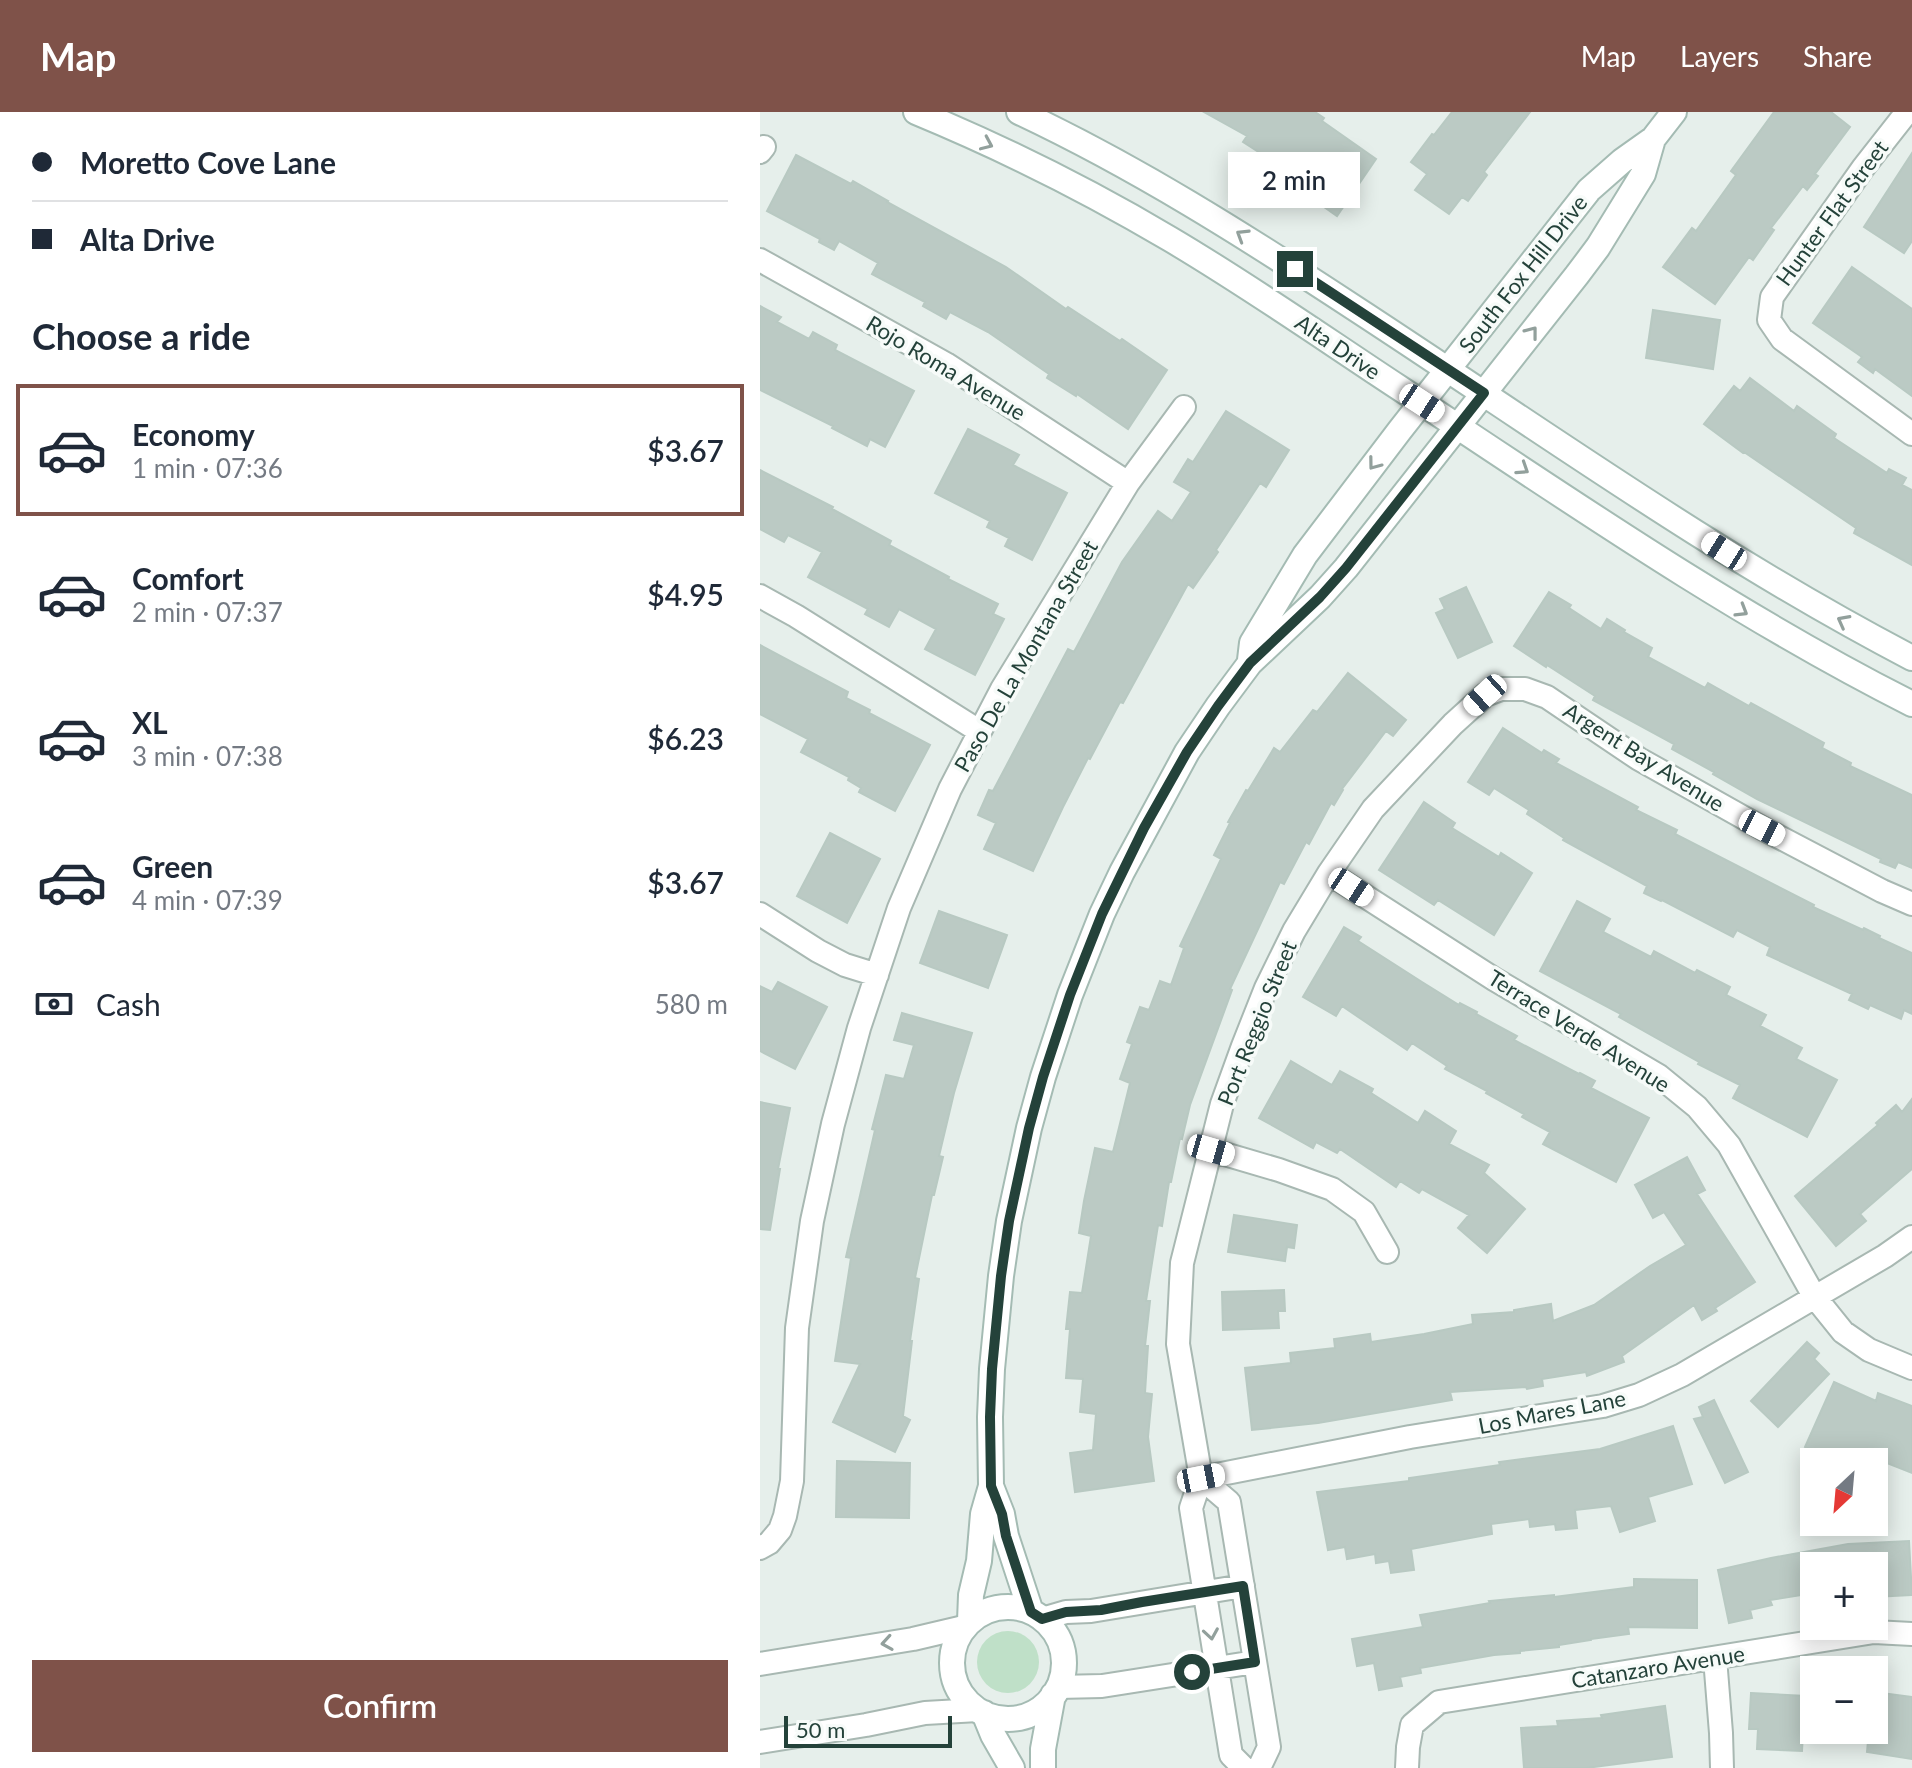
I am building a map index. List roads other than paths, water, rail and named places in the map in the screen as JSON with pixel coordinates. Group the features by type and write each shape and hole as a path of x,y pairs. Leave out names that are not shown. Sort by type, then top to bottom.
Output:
{"street":[{"name":"Alta Drive","path":"916,112 1027,162 1139,221 1267,299 1690,579 1752,617 1912,704"},
{"name":"Alta Drive","path":"1019,112 1185,200 1746,565 1912,658"},
{"name":"South Fox Hill Drive","path":"1250,663 1252,643 1305,555 1448,369 1589,190 1653,139 1674,112"},
{"name":"Hunter Flat Street","path":"1907,118 1863,168 1772,297 1769,320 1782,339 1912,434"},
{"name":"South Fox Hill Drive","path":"967,1624 979,1561 983,1514 991,1486 992,1381 1009,1221 1029,1128 1052,1049 1102,914 1144,828 1187,752 1218,706 1250,663 1320,597 1598,247 1643,174 1653,139"},
{"name":"Rojo Roma Avenue","path":"760,260 946,364 1128,483"},
{"name":"Paso De La Montana Street","path":"760,1548 780,1530 792,1481 797,1328 812,1221 835,1113 859,1028 899,908 950,789 1002,689 1128,483 1184,407"},
{"path":"760,596 979,731"},
{"name":"Port Reggio Street","path":"1244,1768 1231,1755 1191,1508 1201,1478 1178,1344 1182,1263 1222,1104 1266,988 1294,931 1373,809 1443,734 1485,695 1501,689"},
{"name":"Argent Bay Avenue","path":"1501,689 1525,689 1547,697 1639,759 1762,828 1912,904"},
{"name":"Terrace Verde Avenue","path":"1329,873 1494,979 1659,1076 1697,1107 1729,1145 1814,1296 1843,1332 1869,1350 1912,1368"},
{"path":"760,914 818,951 845,965 877,975"},
{"path":"1211,1150 1332,1189 1364,1212 1387,1252"},
{"name":"Los Mares Lane","path":"1201,1478 1410,1437 1603,1406 1639,1395 1682,1375 1885,1256 1912,1237"},
{"path":"1201,1478 1229,1502 1269,1747 1259,1768"},
{"name":"South Fox Hill Drive","path":"991,1486 1002,1514 1006,1536 1037,1616"},
{"path":"1037,1616 1091,1611 1243,1586"},
{"path":"760,1664 913,1639 967,1624 982,1613 999,1607 1018,1608 1037,1616 1051,1627 1060,1642 1063,1659 1062,1676 1043,1749 1043,1768"},
{"path":"967,1624 953,1651 952,1667 956,1684 965,1698 981,1712 1012,1768"},
{"name":"Catanzaro Avenue","path":"1407,1768 1412,1725 1439,1702 1874,1632 1912,1634"},
{"path":"1715,1658 1722,1768"},
{"path":"760,1742 925,1713 981,1712 1012,1718 1029,1714 1045,1704 1056,1691 1255,1662"}]}
